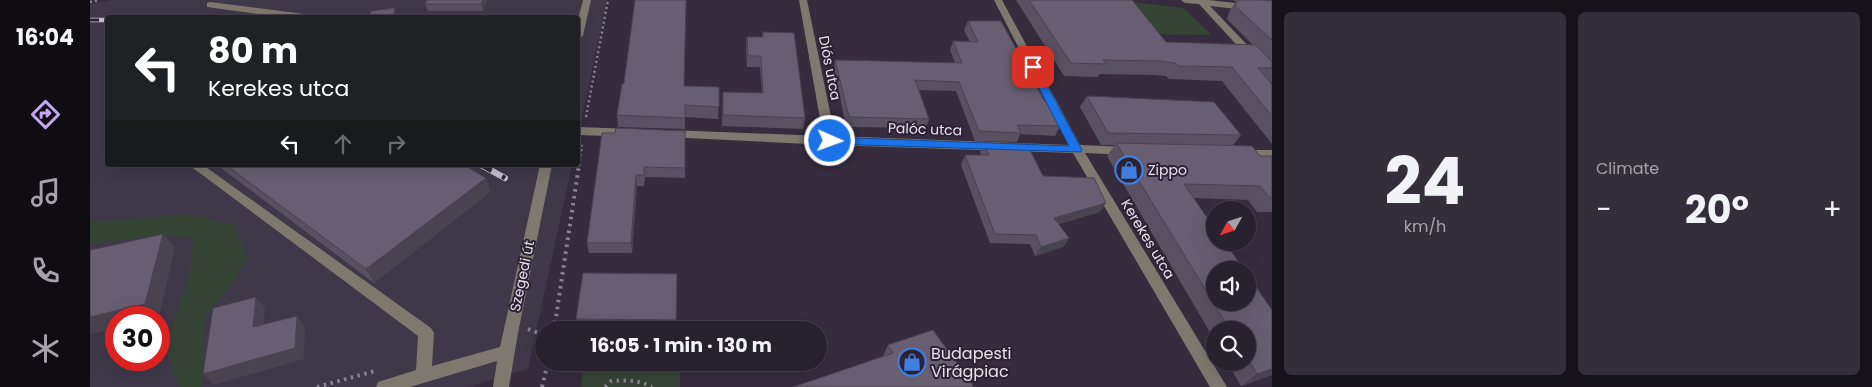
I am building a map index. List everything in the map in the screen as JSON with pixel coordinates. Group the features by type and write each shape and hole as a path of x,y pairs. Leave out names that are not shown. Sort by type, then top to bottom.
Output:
{"street":[{"path":"580,28 587,0"},
{"name":"Diós utca","path":"803,0 830,141"},
{"name":"Kerekes utca","path":"998,0 1077,150 1219,387"},
{"path":"1186,0 1272,10"},
{"path":"1201,1 1272,77"},
{"path":"210,5 288,15"},
{"path":"581,131 642,133"},
{"name":"Palóc utca","path":"662,134 1135,151"},
{"path":"1233,154 1272,154"},
{"path":"197,167 426,333 424,375"},
{"name":"Szegedi út","path":"501,387 506,352 546,167"},
{"path":"384,387 506,352"}],"path":[{"path":"90,2 98,0"},
{"path":"581,131 608,0"},
{"path":"555,321 576,167"},
{"path":"317,387 380,369"},
{"path":"542,387 546,371"},
{"path":"605,387 611,381 627,380 642,381 652,387"}],"shaded area":[{"path":"112,0 607,0 580,128 580,15 105,15 105,167 572,167 538,321 535,321 535,337 528,369 467,387 90,387 90,4"}],"green space":[{"path":"1114,0 1183,8 1212,35 1141,34"},
{"path":"188,214 234,225 248,259 227,290 205,317 202,387 180,387 170,363 170,332 190,274 193,238 162,235 90,244 90,222"},
{"path":"583,371 680,371 680,387 581,387"}],"building":[{"path":"427,0 483,0 481,4 425,4"},
{"path":"635,0 686,0 684,86 719,87 719,107 685,105 685,118 617,115 622,84 624,83"},
{"path":"1029,0 1132,0 1166,42 1256,45 1272,62 1272,68 1258,68 1272,84 1272,116 1232,67 1178,66 1175,63 1161,61 1103,60 1106,64 1071,63"},
{"path":"1238,0 1272,1 1272,40 1235,6"},
{"path":"395,8 394,15 370,15 371,11"},
{"path":"968,21 1001,21 1060,126 1017,125 1021,133 979,131 959,82 915,80 929,119 849,117 835,60 962,63 953,41 978,42"},
{"path":"763,32 794,33 805,118 723,115 723,92 763,93 761,56 748,56 747,37 763,37"},
{"path":"1087,96 1214,102 1241,135 1108,133"},
{"path":"616,128 685,131 685,168 644,167 644,175 636,175 631,243 587,243 602,133 615,133"},
{"path":"984,143 1027,144 1043,176 1094,178 1106,203 1054,218 1069,238 1041,247 1036,235 995,234 965,155 989,155"},
{"path":"1116,143 1252,146 1260,156 1272,156 1272,198 1260,186 1184,184 1206,216 1206,251 1231,251 1238,261 1206,261 1206,291"},
{"path":"229,167 467,167 486,178 366,269"},
{"path":"163,234 145,304 137,306 105,306 105,313 90,317 90,250"},
{"path":"583,273 677,274 676,320 576,319"},
{"path":"1256,287 1272,310 1272,369 1257,374 1255,371 1256,321 1225,321 1218,311 1256,311"},
{"path":"256,297 253,327 297,316 295,348 203,374 213,308"},
{"path":"933,330 974,387 793,387 893,353 888,345"}],"railway":[{"path":"90,20 105,20"},
{"path":"485,167 505,178"}],"place":[{"name":"Zippo","path":"1129,170"},
{"name":"Budapesti Virágpiac","path":"912,362"}],"route":[{"path":"830,141 1077,150 1033,67"}]}
